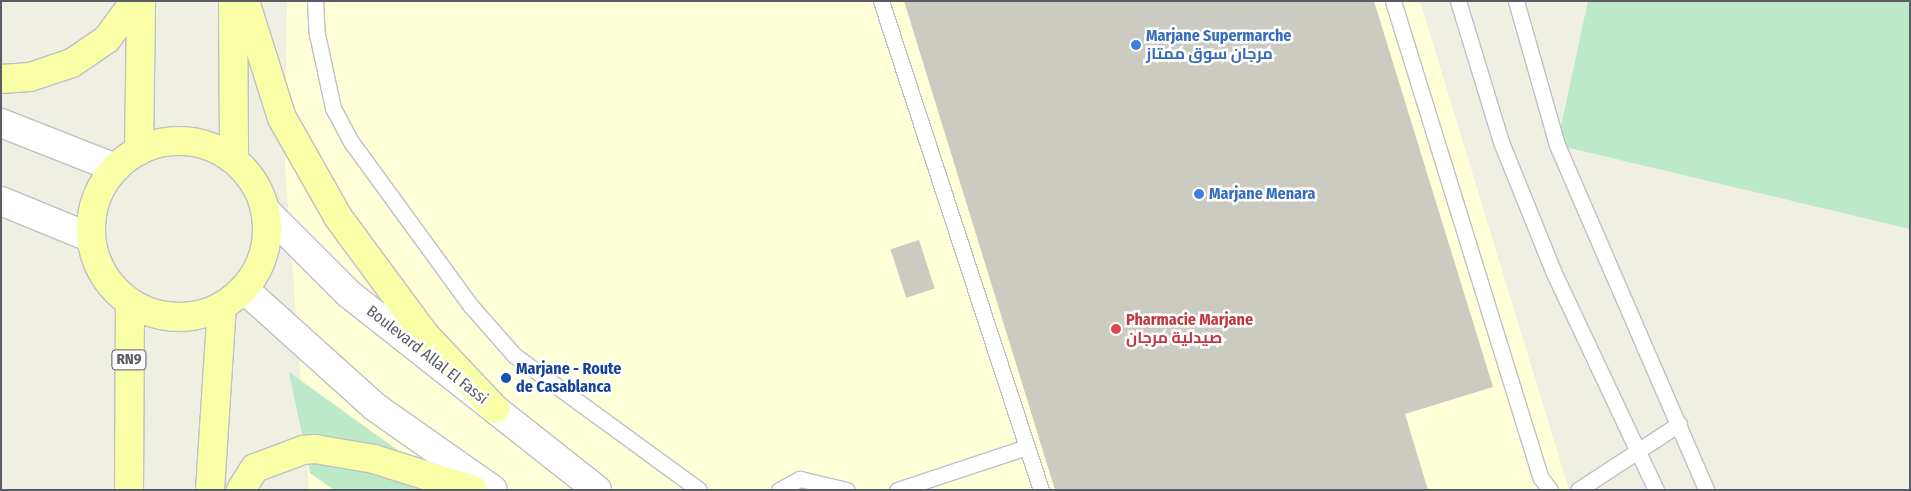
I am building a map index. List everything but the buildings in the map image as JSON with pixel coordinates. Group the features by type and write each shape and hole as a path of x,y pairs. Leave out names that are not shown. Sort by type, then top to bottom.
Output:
{"main road":[{"path":"1,79 30,77 72,63 106,39 135,1"},
{"path":"139,151 141,1"},
{"path":"233,1 234,159"},
{"path":"245,1 282,118 338,217 425,335 495,409"},
{"path":"1,123 115,168"},
{"path":"164,142 192,142 234,159 257,186 266,211 267,239 259,266 244,289 222,306 199,315 176,317 152,313 130,302 106,278 91,238 92,213 100,189 115,168 139,151 164,142"},
{"path":"1,201 91,238"},
{"name":"Boulevard Allal El Fassi","path":"266,211 349,294 597,490"},
{"path":"244,289 375,407 494,490"},
{"name":"RN9","path":"129,490 130,302"},
{"path":"210,490 222,306"},
{"path":"241,490 256,468 303,450 315,449 374,459 473,490"}],"lane":[{"path":"316,1 317,34 334,108 341,122 352,143 471,306 514,354 699,490"},
{"path":"881,1 1041,490"},
{"path":"1393,1 1541,478 1550,490"},
{"path":"1458,1 1512,170 1552,271 1656,490"},
{"path":"1516,1 1557,146 1706,490"},
{"path":"1578,490 1637,449 1678,424"},
{"path":"897,490 1027,447"},
{"path":"779,490 800,479 846,490"}],"shaded area":[{"path":"287,1 1420,1 1569,490 309,490 285,165"},
{"path":"1588,1 1910,1 1910,229 1557,145"},
{"path":"289,372 453,490 334,490 310,473"}],"place":[{"name":"Marjane Supermarche مرجان سوق ممتاز","path":"1136,45"},
{"name":"Marjane Menara","path":"1199,194"},
{"name":"Pharmacie Marjane صيدلية مرجان","path":"1116,329"},
{"name":"Marjane - Route de Casablanca","path":"506,378"}]}
